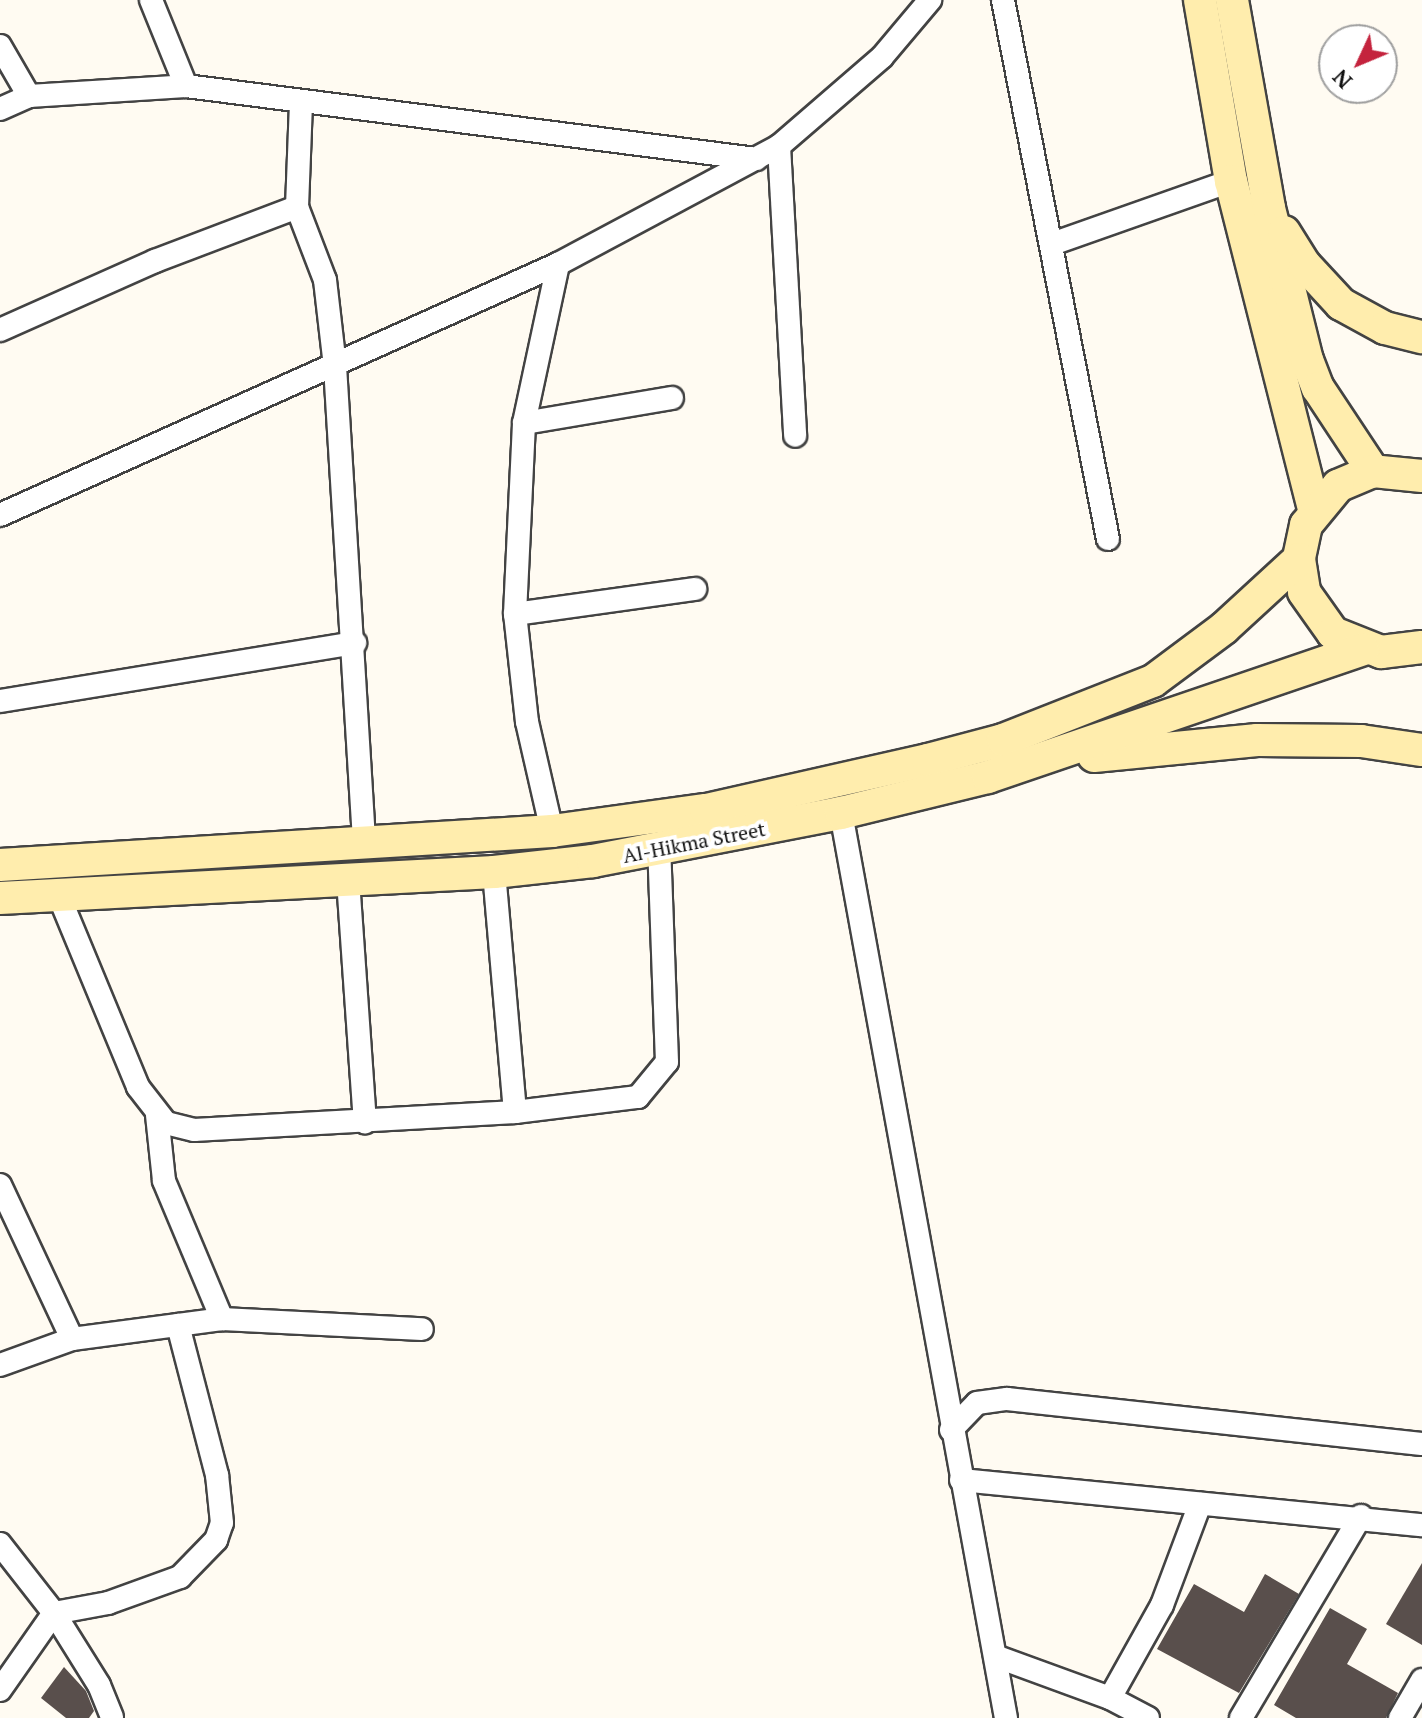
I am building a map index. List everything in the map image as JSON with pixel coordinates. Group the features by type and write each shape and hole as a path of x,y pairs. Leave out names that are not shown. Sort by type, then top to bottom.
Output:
{"street":[{"path":"151,0 186,86"},
{"path":"0,515 558,264 756,159 779,146 882,57 930,0"},
{"path":"1003,0 1108,539"},
{"path":"1200,0 1231,181 1314,510"},
{"path":"1232,0 1269,208 1307,360 1318,388 1405,469"},
{"path":"0,46 29,96"},
{"path":"0,109 29,96 186,86 756,159"},
{"path":"301,103 297,207 325,280 335,366 355,643 364,841"},
{"path":"779,146 795,436"},
{"path":"1052,244 1231,181"},
{"path":"0,330 155,261 297,207"},
{"path":"1269,208 1305,265 1341,304 1385,328 1422,337"},
{"path":"552,831 527,722 515,614 524,423 558,264"},
{"path":"524,423 672,398"},
{"path":"1405,469 1338,486 1314,510 1299,559 1304,592 1321,621 1363,649 1419,652"},
{"name":"Al-Hikma Street","path":"0,865 552,831 706,810 841,781 1003,740 1105,703 1189,657 1299,559"},
{"path":"515,614 695,589"},
{"path":"0,701 355,643"},
{"name":"Al-Hikma Street","path":"0,898 494,872 659,848 841,813 1035,763 1363,649"},
{"path":"1035,763 1257,740 1361,741 1422,750"},
{"path":"841,813 951,1430 1006,1718"},
{"path":"59,896 138,1087 157,1115 173,1127 194,1130 515,1112 638,1097 667,1062 659,848"},
{"path":"494,872 515,1112"},
{"path":"348,880 365,1122"},
{"path":"157,1115 164,1181 222,1319"},
{"path":"0,1185 72,1339"},
{"path":"0,1365 72,1339 222,1319 422,1329"},
{"path":"0,1690 54,1613 108,1603 180,1577 216,1540 222,1523 220,1488 178,1325"},
{"path":"951,1430 977,1403 1007,1399 1422,1444"},
{"path":"961,1480 1200,1504 1361,1516 1422,1525"},
{"path":"1110,1698 1162,1605 1200,1504"},
{"path":"1241,1718 1361,1516"},
{"path":"0,1544 54,1613 99,1685 112,1718"},
{"path":"995,1656 1110,1698 1148,1718"},
{"path":"1410,1711 1422,1680"}],"building":[{"path":"1422,1563 1422,1645 1386,1624"},
{"path":"1265,1574 1299,1594 1239,1693 1157,1649 1194,1584 1244,1612"},
{"path":"1330,1608 1367,1629 1347,1664 1398,1693 1386,1718 1296,1718 1274,1705"},
{"path":"64,1667 86,1691 94,1711 89,1718 66,1718 41,1698"}]}
